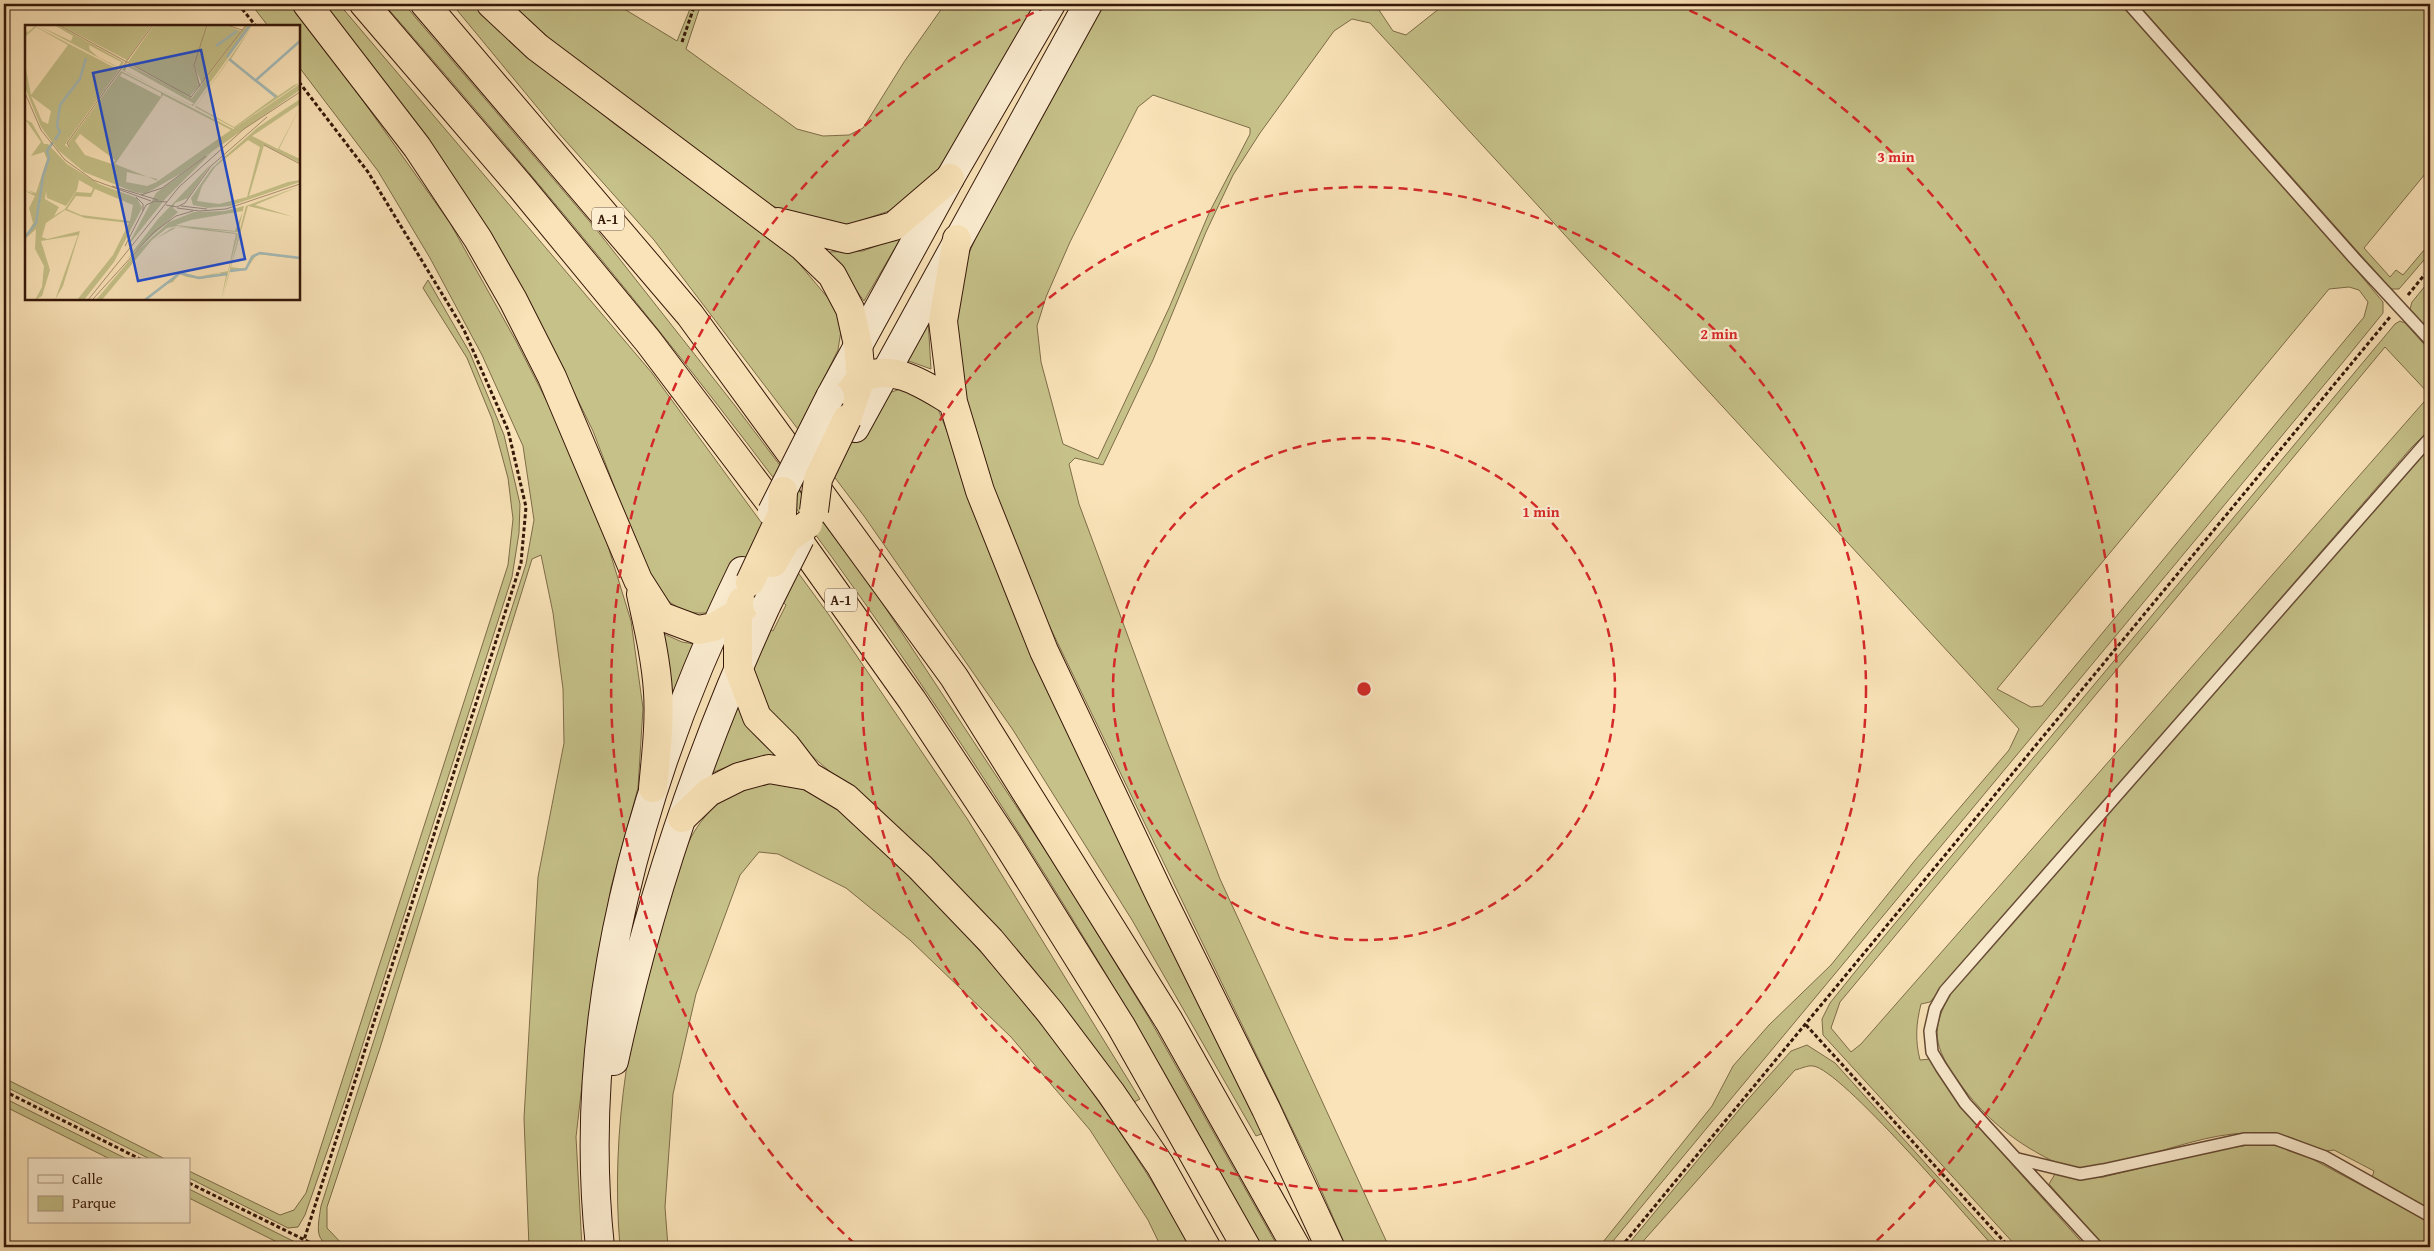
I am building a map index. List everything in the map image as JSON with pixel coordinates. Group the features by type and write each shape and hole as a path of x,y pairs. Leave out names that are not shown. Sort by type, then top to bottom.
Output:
{"highway":[{"path":"307,4 417,147 478,239 513,300 552,377 638,580 660,616 698,630 714,627 738,613 787,539 811,517 818,479 843,412"},
{"name":"A-1","path":"364,4 527,194 648,341 788,526 912,700 1006,842 1121,1026 1246,1247"},
{"name":"A-1","path":"425,4 690,315 954,677 1169,1021 1296,1247"},
{"path":"491,4 537,47 802,246 832,275 850,308 858,345 873,376"},
{"path":"765,219 846,239 894,226 950,178"},
{"path":"957,239 943,322 953,402 980,491 1044,651 1158,893 1266,1109 1330,1247"},
{"path":"873,376 911,378 953,402"},
{"path":"754,587 782,514 785,487 801,475 843,412 873,376"},
{"path":"638,580 651,639 658,692 658,738 653,788"},
{"path":"738,613 738,667 757,716 786,746 808,776"},
{"path":"682,818 709,792 739,776 769,769 808,776 846,798 888,836 991,941 1050,1012 1111,1093 1160,1165 1206,1247"}],"street":[{"path":"843,412 858,345 950,178 1051,4"},
{"path":"873,376 957,239 1088,4"},
{"path":"600,1246 593,1154 597,1064 608,983 621,913 653,788 714,627 754,587"},
{"path":"600,1246 611,1072 630,986 651,910 682,818 738,667 754,587"}],"lane":[{"path":"2129,4 2430,340"},
{"path":"2097,1247 1965,1103 1932,1052 1930,1031 1935,1010 1945,991 2430,438"},
{"path":"2018,1159 2080,1174 2244,1139 2276,1139 2325,1157 2430,1216"}],"path":[{"path":"238,4 255,25"},
{"path":"682,42 695,4"},
{"path":"300,83 368,172 464,330 508,430 526,507 521,563 304,1240"},
{"path":"1621,1247 2430,268"},
{"path":"1806,1025 2009,1247"},
{"path":"4,1091 138,1158"},
{"path":"190,1183 319,1247"}],"green space":[{"path":"251,4 289,4 349,81 450,223 516,341 589,484 631,621 643,708 638,788 611,887 589,1024 576,1137 582,1247 529,1247 524,1118 538,877 564,743 563,689 553,613 541,555 532,559 380,1048 327,1207 327,1228 345,1247 327,1244 322,1241 318,1230 321,1206 526,564 534,520 523,446 482,355 430,258 378,171 300,68 300,25 267,25"},
{"path":"321,4 339,4 652,373 829,615 968,820 1140,1099 1134,1102 842,782 802,747 778,721 751,676 768,628 773,631 786,605 736,559 712,612 695,613 687,611 674,605 654,590 593,431 542,327"},
{"path":"384,4 404,4 596,229 736,407 871,586 1059,871 1149,1018 1278,1247 1261,1247 1168,1080 1070,915 967,753 859,595 747,442 629,294 569,220"},
{"path":"452,4 471,4 612,122 792,255 828,298 842,324 838,350 813,400 861,442 889,393 900,389 925,398 938,409 1038,657 1264,1133 1256,1136 1132,920 1013,730 864,516 654,240 556,130"},
{"path":"511,4 616,4 677,41 692,4 701,4 686,49 797,129 823,136 849,135 863,128 904,62 945,4 1038,4 927,188 889,211 847,225 811,222 768,204 567,54"},
{"path":"1103,4 1375,4 1393,31 1406,35 1445,4 2123,4 2301,204 2383,302 2383,313 2344,361 1608,1247 1599,1247 1712,1106 1733,1066 1769,1025 1831,965 1916,859 2009,750 2019,729 1370,23 1352,19 1334,31 1260,133 1233,175 1206,232 1153,360 1103,465 1075,458 1069,464 1079,504 1220,879 1389,1247 1346,1247 1315,1176 1048,623 1015,546 982,461 960,374 956,331 958,290 963,269 976,238 1016,157","holes":["1153,95 1250,128 1250,134 1209,213 1169,308 1098,459 1063,444 1041,362 1037,326 1046,297 1070,242 1138,107","2349,287 2359,290 2368,302 2364,317 2042,706 2031,707 1997,689 2329,289"]},
{"path":"2138,4 2430,4 2430,168 2364,248 2390,277 2396,270 2403,275 2430,243 2430,253 2399,289 2391,289"},
{"path":"902,236 864,301 828,252 863,251"},
{"path":"428,280 470,353 504,435 520,504 519,533 512,577 345,1100 305,1215 298,1227 288,1228 190,1179 190,1171 280,1215 294,1210 306,1193 508,565 513,519 508,478 492,419 467,358 423,288"},
{"path":"2430,280 2430,332 2410,309 2412,302"},
{"path":"928,319 931,369 906,360"},
{"path":"2400,321 2405,323 2430,351 2430,395 2430,429 2411,448 1930,1002 1921,1004 1917,1032 1920,1060 1931,1059 1958,1104 2086,1247 2017,1247 1823,1035 1822,1019 1830,1003 1867,957 2395,324","holes":["2385,347 2430,395 1861,1044 1851,1052 1831,1028 1840,1002"]},
{"path":"2430,447 2430,1211 2371,1181 2374,1171 2334,1150 2316,1149 2295,1139 2279,1135 2247,1133 2218,1136 2133,1159 2091,1168 2071,1167 2046,1158 2009,1134 1981,1110 1950,1069 1939,1048 1937,1027 1952,992 2385,494"},
{"path":"662,633 682,642 695,644 669,707"},
{"path":"737,706 753,730 776,756 748,759 711,773"},
{"path":"776,782 799,787 814,793 848,817 931,898 973,944 1014,991 1091,1091 1160,1194 1191,1247 1161,1247 1148,1220 1090,1130 1011,1037 910,940 846,888 778,854 759,852 740,875 696,994 673,1094 665,1207 668,1247 620,1247 618,1159 626,1072 643,986 678,868 691,837 711,810 727,797 745,789"},
{"path":"1807,1045 1835,1063 2001,1247 1994,1247 1876,1117 1828,1073 1811,1066 1795,1070 1638,1247 1626,1247 1743,1105 1791,1051"},
{"path":"4,1078 163,1158 148,1158 4,1086"},
{"path":"4,1098 125,1158 108,1158 4,1106"},
{"path":"2249,1145 2273,1145 2303,1154 2430,1222 2430,1247 2105,1247 2049,1184 2055,1174 2077,1179 2103,1177 2216,1150"},
{"path":"190,1190 305,1247 287,1247 190,1198"}]}
